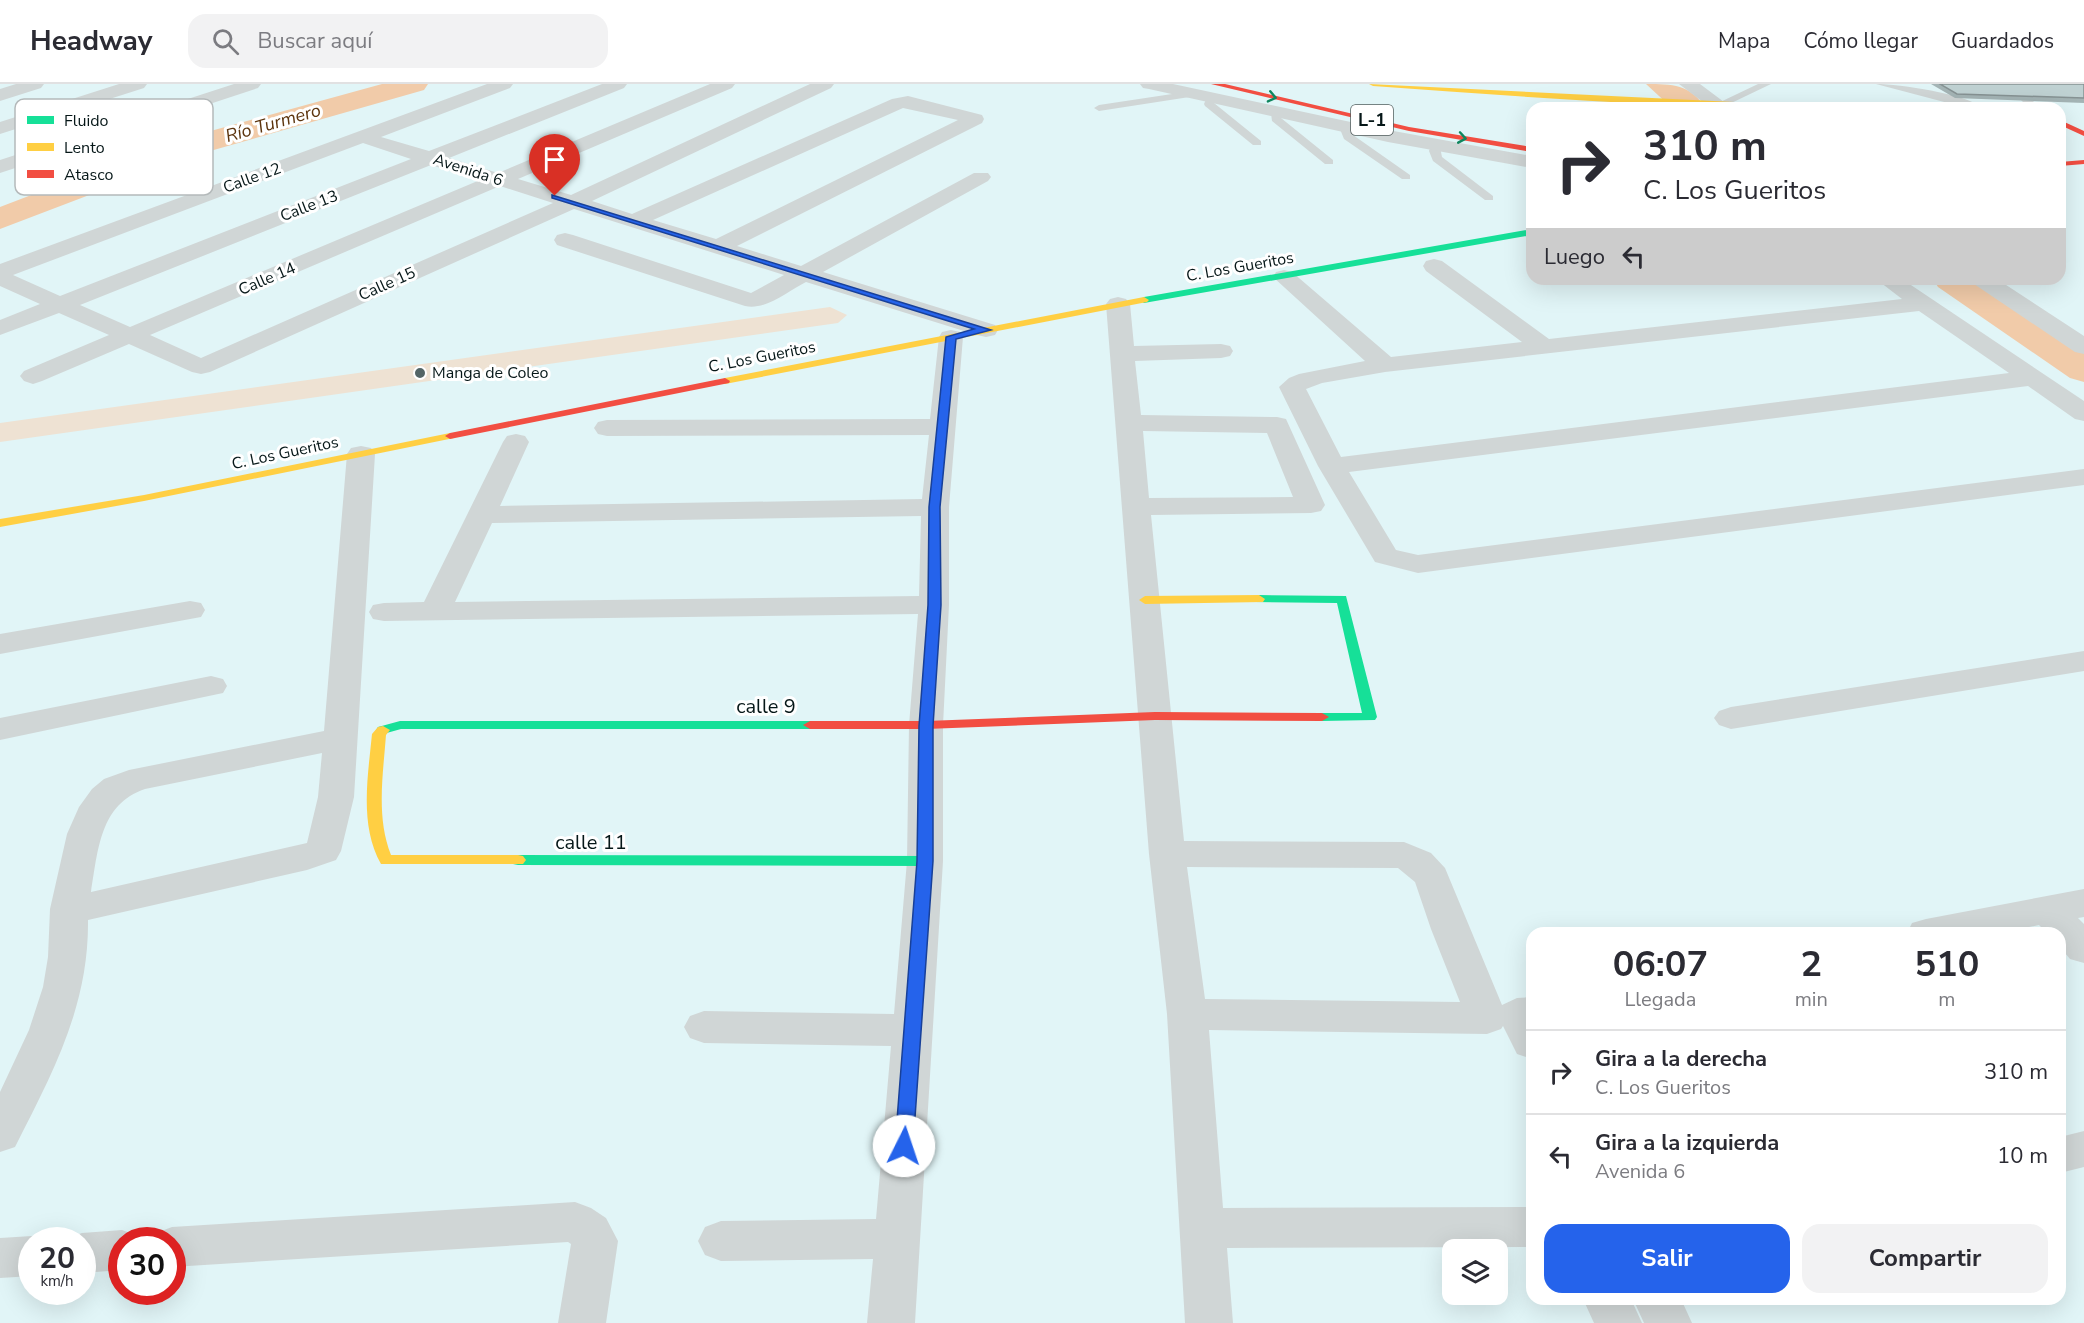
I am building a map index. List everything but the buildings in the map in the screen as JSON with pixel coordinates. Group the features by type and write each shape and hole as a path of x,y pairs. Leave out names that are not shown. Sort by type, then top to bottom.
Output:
{"street":[{"path":"0,95 35,84"},
{"path":"91,99 138,84"},
{"path":"206,99 252,84"},
{"name":"Calle 12","path":"213,193 504,84"},
{"name":"Calle 13","path":"0,328 618,84"},
{"name":"Calle 14","path":"33,376 726,84"},
{"name":"Calle 15","path":"132,335 201,367 573,202 825,84"},
{"path":"1149,84 1192,94 1213,91 1276,113 1345,129 1435,147 1526,161"},
{"name":"L-1","path":"1372,84 1446,91 1636,102"},
{"path":"1688,84 1715,102"},
{"name":"L-1","path":"1213,91 1526,149"},
{"path":"1402,98 1446,91"},
{"path":"634,221 903,102 975,119 718,246"},
{"path":"1388,109 1396,120 1409,129"},
{"path":"2066,115 2076,115"},
{"path":"0,128 15,123"},
{"path":"2066,125 2084,134"},
{"name":"Avenida 6","path":"362,137 986,330"},
{"path":"0,167 15,162"},
{"path":"2066,163 2081,162"},
{"path":"565,240 744,299 759,298 981,177"},
{"name":"Calle 12","path":"0,272 206,195"},
{"name":"C. Los Gueritos","path":"0,523 144,498 1118,304 1284,277 1526,233"},
{"path":"1434,266 1545,348"},
{"path":"1284,277 1385,365"},
{"path":"0,278 132,335"},
{"path":"1896,285 2084,413"},
{"path":"1991,285 2084,347"},
{"path":"1118,304 1167,854 1187,1014 1209,1323"},
{"path":"1923,304 1385,365 1316,377 1295,382 1292,387 1332,466 1386,556 1418,564 2084,477"},
{"path":"891,1323 925,861 926,726 934,605 934,507 951,337"},
{"path":"1122,354 1221,351"},
{"path":"1332,466 2033,378"},
{"path":"1129,423 1277,425 1311,505 1136,507"},
{"path":"607,428 941,427"},
{"path":"435,612 516,442"},
{"path":"69,909 178,886 323,851 336,797 361,454"},
{"path":"481,515 934,507"},
{"name":"calle 9","path":"379,734 384,729 400,725 926,726 1155,716 1370,717 1342,599 1145,600"},
{"path":"384,612 934,605"},
{"path":"0,644 190,610"},
{"path":"1731,717 2084,661"},
{"path":"0,729 211,686"},
{"name":"calle 11","path":"379,734 375,804 379,851 386,860 925,861"},
{"path":"0,1134 53,1021 67,963 69,909 87,823 103,797 117,787 141,778 340,739"},
{"path":"1167,854 1404,855 1418,862 1432,877 1450,929 1487,1018 1187,1014"},
{"path":"1956,927 2084,903"},
{"path":"2047,909 2064,927"},
{"path":"2066,930 2084,949"},
{"path":"1526,1012 1517,1014 1526,1031"},
{"path":"704,1027 913,1030"},
{"path":"2066,1154 2084,1149"},
{"path":"186,1246 575,1222 590,1232 595,1241 582,1323"},
{"path":"1201,1228 1526,1227"},
{"path":"721,1240 898,1239"},
{"path":"0,1258 18,1257"},
{"path":"1610,1305 1618,1323"},
{"path":"1660,1305 1668,1323"}],"lane":[{"path":"1726,102 1766,84"},
{"path":"1881,84 1920,91 1958,102"},
{"path":"1905,84 1920,91"},
{"path":"2028,102 2025,99 2027,96 2084,90"},
{"path":"1213,91 1209,104 1257,143"},
{"path":"1099,108 1192,94"},
{"path":"1276,113 1276,119 1329,162"},
{"path":"1345,129 1347,137 1406,177"},
{"path":"1435,147 1437,159 1489,198"}],"shaded area":[{"name":"Manga de Coleo","path":"830,307 847,315 838,323 0,442 0,423"}],"waterway":[{"name":"Río Turmero","path":"213,140 414,84"},
{"path":"1660,84 1683,102"},
{"name":"Río Turmero","path":"0,219 62,195"},
{"path":"1960,285 2084,370"}],"traffic: fast":[{"path":"1144,300 1526,233"},
{"path":"1259,599 1342,599 1370,717 1322,717"},
{"path":"383,730 400,725 810,725"},
{"path":"518,860 925,861"}],"traffic: slow":[{"path":"1373,84 1539,96 1678,102"},
{"path":"725,381 1144,300"},
{"path":"0,523 144,498 450,436"},
{"path":"1145,600 1259,599"},
{"path":"383,730 379,734 374,798 376,830 386,860 518,860"}],"traffic: jam":[{"path":"1215,84 1409,129 1526,149"},
{"path":"2066,125 2084,134"},
{"path":"2066,164 2084,162"},
{"path":"450,436 725,381"},
{"path":"810,725 926,725 1155,716 1322,717"}],"place":[{"name":"Manga de Coleo","path":"420,373"}],"route":[{"path":"555,196 986,330 951,337 941,427 934,507 934,605 926,726 925,861 904,1146"}]}
